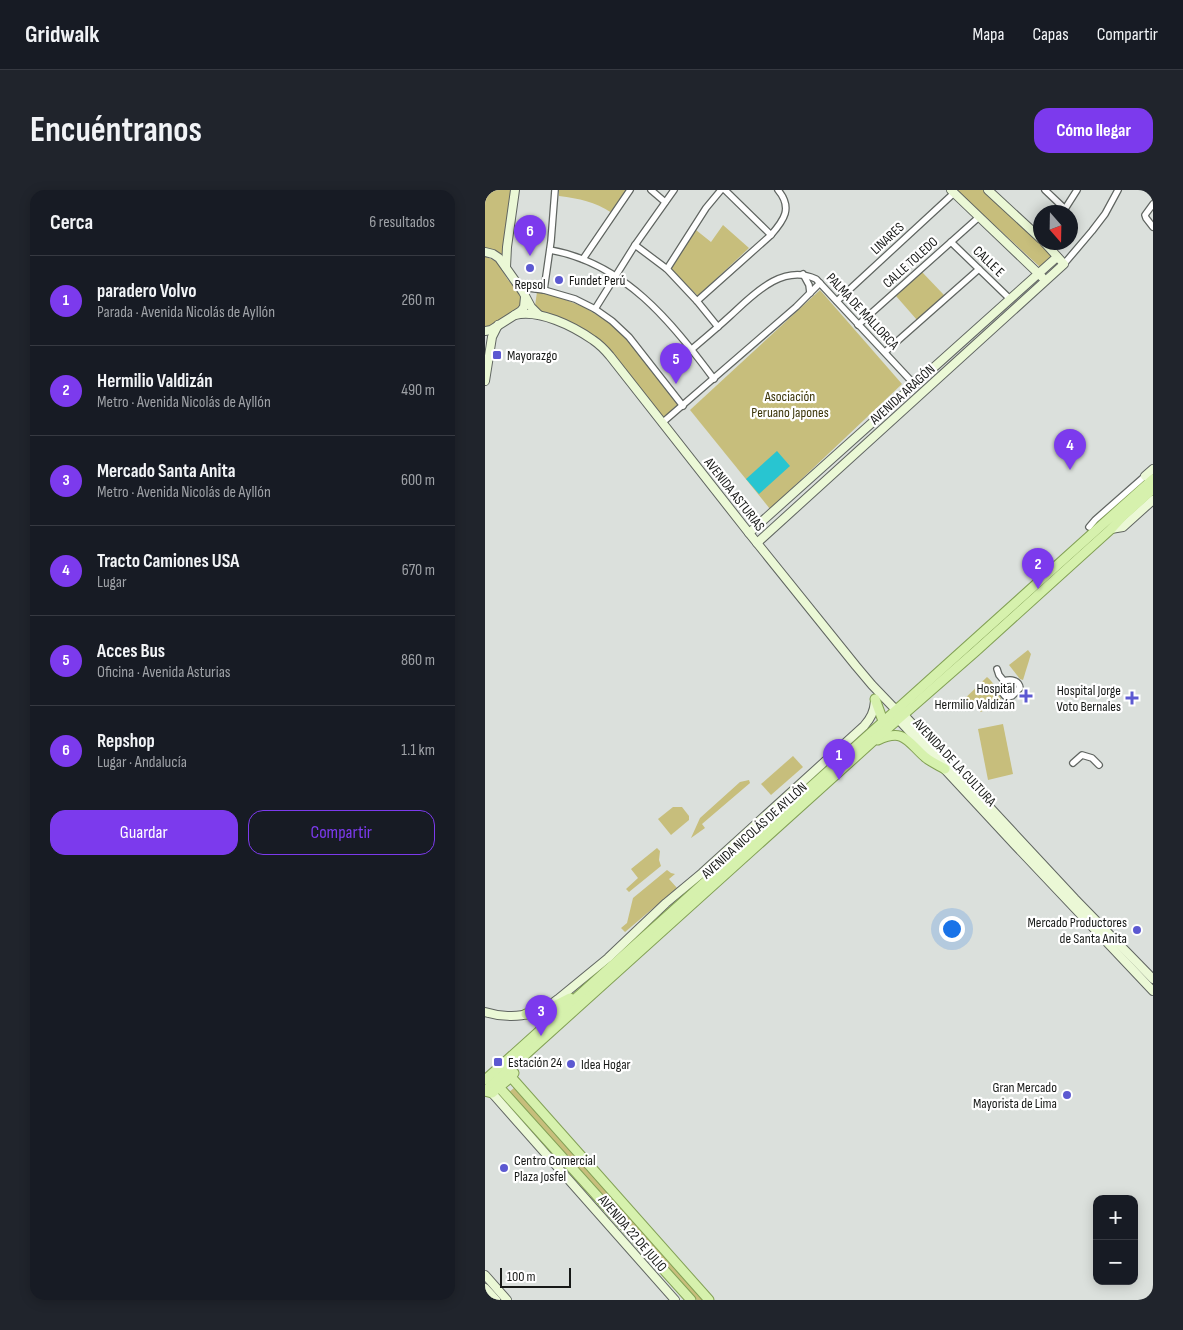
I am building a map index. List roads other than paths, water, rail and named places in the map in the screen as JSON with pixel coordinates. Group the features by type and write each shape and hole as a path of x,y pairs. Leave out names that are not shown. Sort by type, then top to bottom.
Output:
{"main road":[{"name":"AVENIDA NICOLÁS DE AYLLÓN","path":"488,1092 871,743 1092,530 1149,478"},
{"name":"AVENIDA NICOLÁS DE AYLLÓN","path":"485,1080 883,721 899,714 976,651 1153,489"},
{"path":"875,699 883,721"},
{"path":"871,743 892,735 903,736 931,762 945,769"},
{"path":"526,1014 556,1006 589,986"},
{"path":"488,1092 499,1087 511,1077 522,1059"},
{"path":"511,1077 709,1300"},
{"path":"499,1087 691,1300"}],"street":[{"path":"506,269 515,190"},
{"path":"544,290 550,250 555,190"},
{"path":"583,259 630,190"},
{"path":"651,190 665,202"},
{"path":"595,309 635,245 674,190"},
{"path":"667,269 706,208 723,190 771,234"},
{"path":"697,300 781,224 786,213 785,203 778,190"},
{"path":"988,190 1033,232"},
{"path":"1045,190 1059,205"},
{"path":"1068,205 1077,190"},
{"path":"1051,250 1064,264 1092,232 1119,190"},
{"path":"953,192 1045,280"},
{"name":"LINARES","path":"837,301 953,192"},
{"path":"1153,204 1145,217 1153,227"},
{"name":"CALLE TOLEDO","path":"858,325 979,217"},
{"name":"CALLE E","path":"951,242 1010,299"},
{"path":"635,245 667,269 697,300 718,327"},
{"path":"550,250 583,259 632,287 650,302 692,349 714,379"},
{"path":"485,252 499,258 520,287 531,307 539,315"},
{"name":"AVENIDA ARAGÓN","path":"749,533 1057,257"},
{"name":"AVENIDA ARAGÓN","path":"757,543 1064,264"},
{"path":"885,352 979,269"},
{"path":"692,349 755,294 782,277 803,274 809,285 810,293"},
{"name":"PALMA DE MALLORCA","path":"803,274 816,278 914,384"},
{"path":"662,423 796,307 820,283"},
{"path":"520,287 544,290 575,299 595,309 612,321 629,337 683,406"},
{"path":"485,331 491,330 521,311 524,307 525,297"},
{"name":"AVENIDA ASTURIAS","path":"515,315 527,313 539,315 574,328 593,340 610,356 757,543 872,685 899,714"},
{"path":"485,381 492,337 498,325"},
{"name":"AVENIDA NICOLÁS DE AYLLÓN","path":"1149,478 1153,469"},
{"path":"1111,529 1123,527 1153,500"},
{"path":"997,669 1004,681"},
{"path":"872,685 875,699"},
{"name":"AVENIDA NICOLÁS DE AYLLÓN","path":"485,1012 501,1015 526,1014 544,1008 558,999 608,958 666,903 703,873 864,726 871,718 875,699"},
{"name":"AVENIDA DE LA CULTURA","path":"899,714 945,769 1153,980"},
{"name":"AVENIDA DE LA CULTURA","path":"899,714 982,798 1022,848 1153,991"},
{"path":"1073,763 1082,755 1092,758 1099,766"},
{"name":"AVENIDA 22 DE JULIO","path":"488,1092 675,1300"},
{"path":"485,1275 507,1300"},
{"path":"485,1288 495,1300"}],"water":[{"path":"777,451 790,466 759,494 746,479"}],"place":[{"name":"Repshop","path":"530,256"},
{"name":"Repsol","path":"530,268"},
{"name":"Fundet Perú","path":"559,280"},
{"name":"Mayorazgo","path":"497,355"},
{"name":"Acces Bus","path":"676,384"},
{"name":"Tracto Camiones USA","path":"1070,470"},
{"name":"Hermilio Valdizán","path":"1038,589"},
{"name":"Hospital Hermilio Valdizán","path":"1026,696"},
{"name":"Hospital Jorge Voto Bernales","path":"1132,698"},
{"name":"paradero Volvo","path":"839,780"},
{"name":"Mercado Productores de Santa Anita","path":"1137,930"},
{"name":"Mercado Santa Anita","path":"541,1036"},
{"name":"Estación 24","path":"498,1062"},
{"name":"Idea Hogar","path":"571,1064"},
{"name":"Gran Mercado Mayorista de Lima","path":"1067,1095"},
{"name":"Centro Comercial Plaza Josfel","path":"504,1168"}],"park label":[{"name":"Asociación Peruano Japones","path":"790,404"}]}
